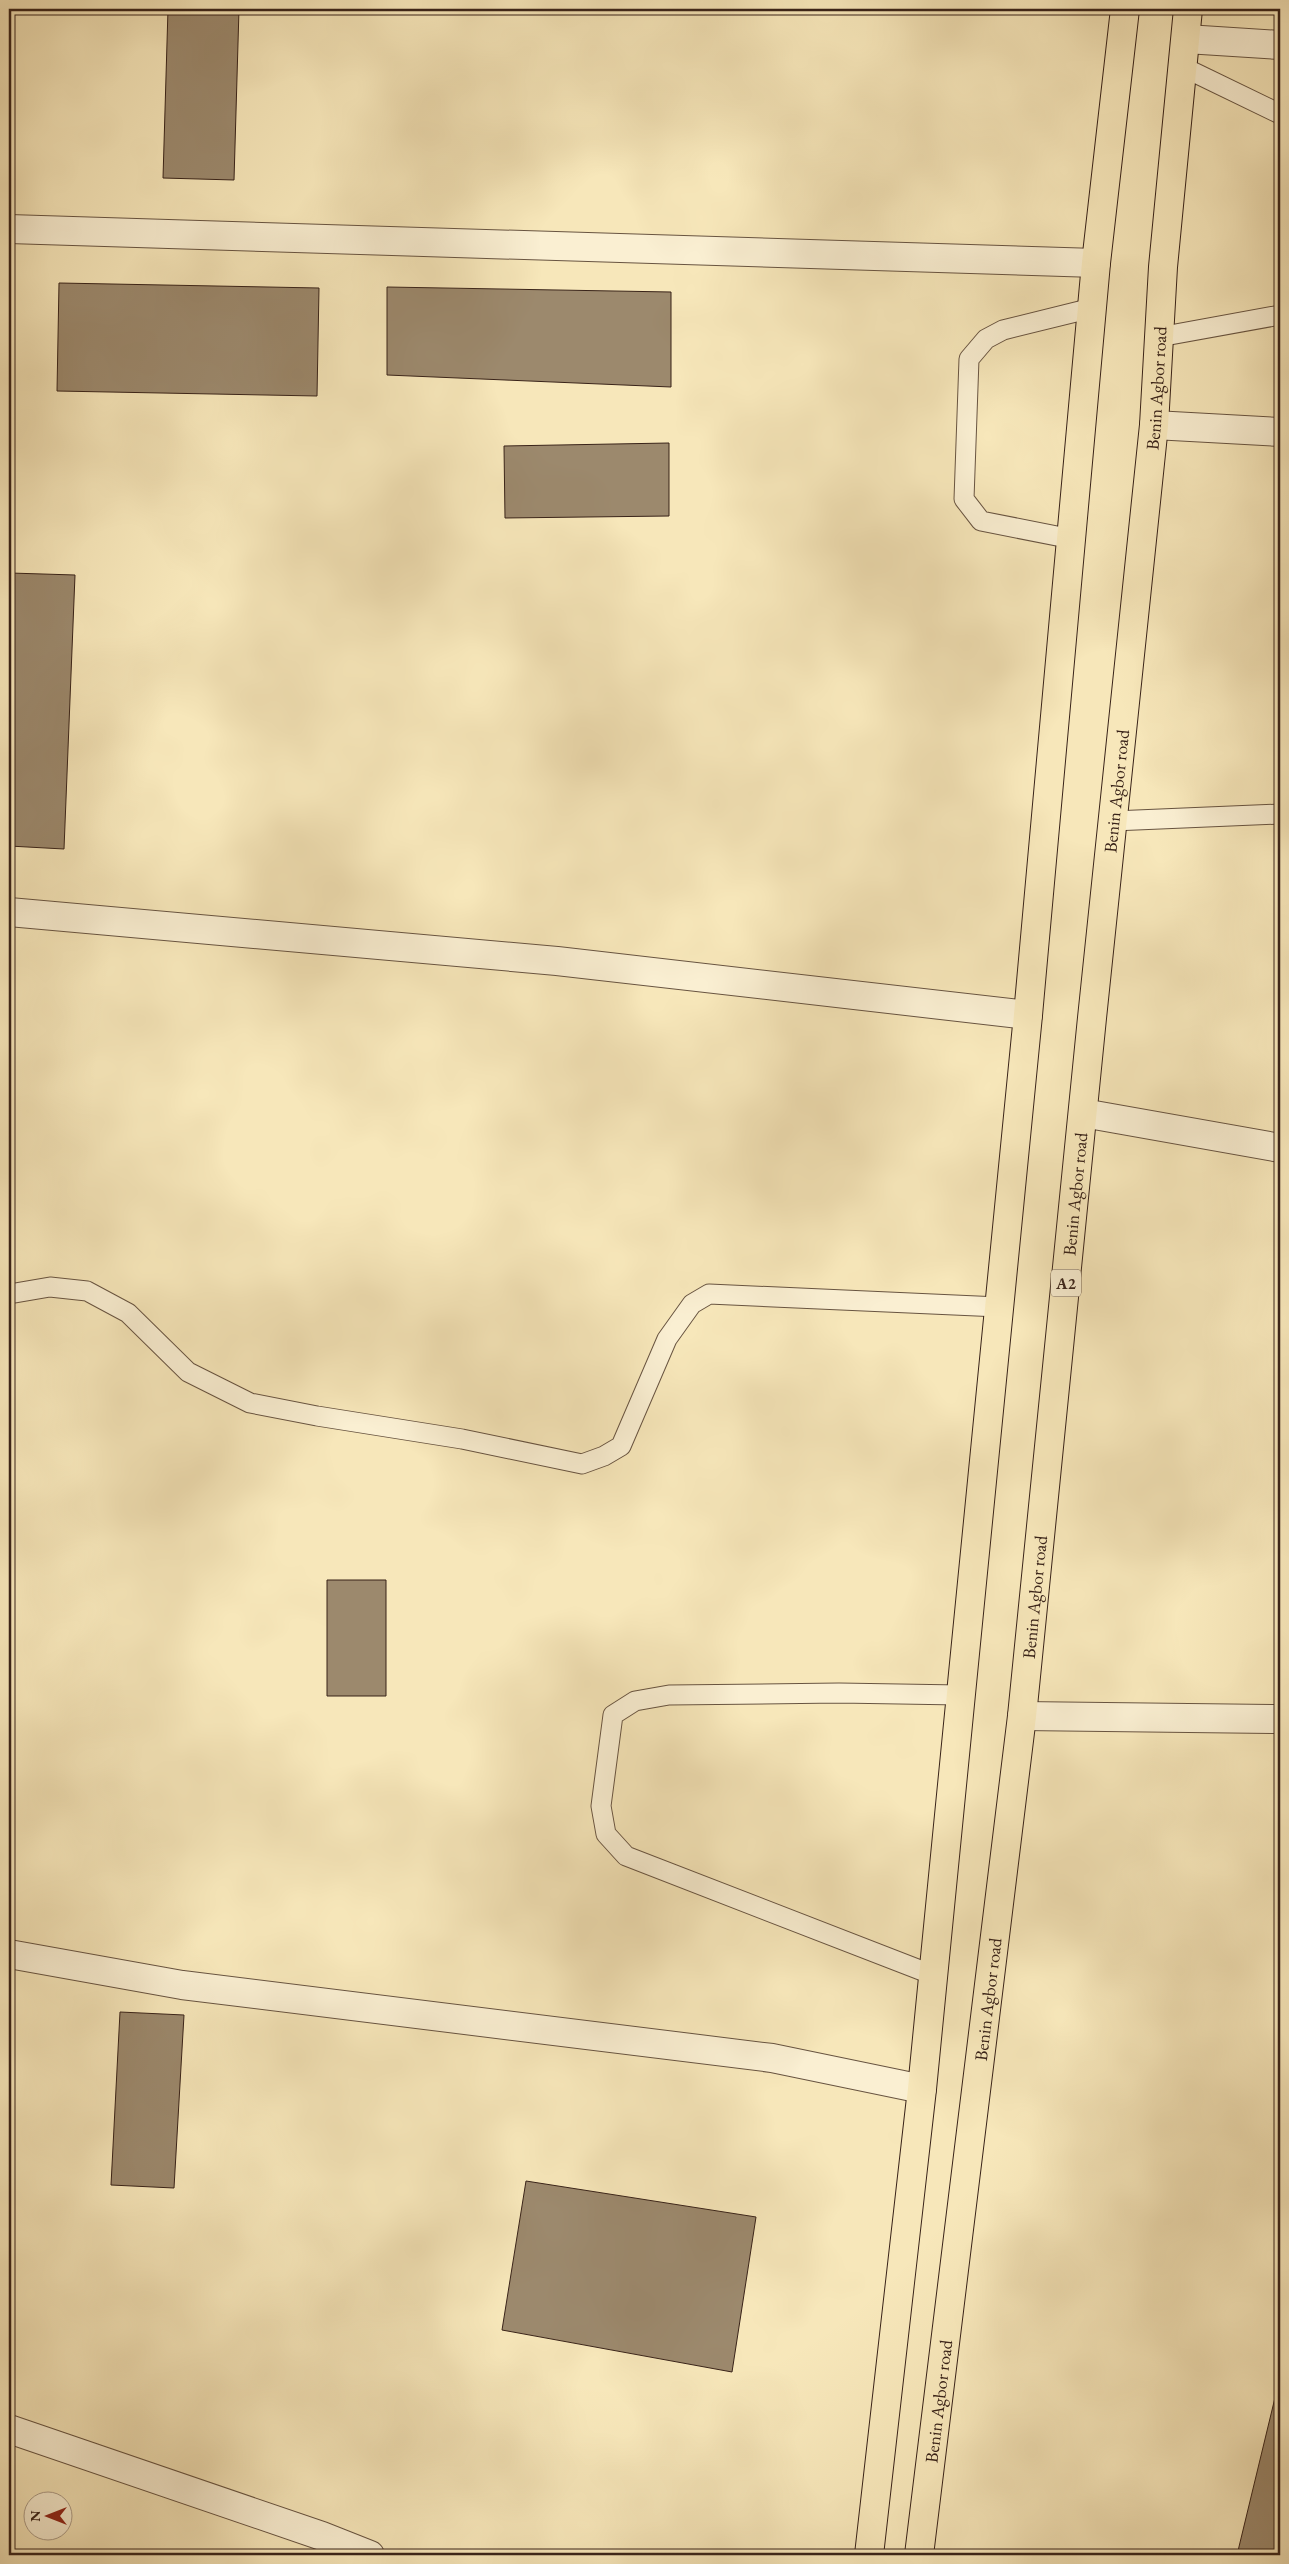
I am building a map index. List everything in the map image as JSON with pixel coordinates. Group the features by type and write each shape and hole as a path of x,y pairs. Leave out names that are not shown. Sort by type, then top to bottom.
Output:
{"highway":[{"path":"870,2555 922,2089 1028,1015 1096,264 1125,9"},
{"name":"Benin Agbor road","path":"919,2555 1022,1716 1154,425 1163,267 1188,9"}],"street":[{"path":"1186,39 1280,45"},
{"path":"9,229 1096,264"},
{"path":"1154,425 1280,432"},
{"path":"9,912 556,961 1028,1015"},
{"path":"1083,1113 1280,1148"},
{"path":"1022,1716 1280,1718"},
{"path":"9,1954 182,1985 772,2058 922,2089"},
{"path":"9,2429 318,2546 370,2555"}],"lane":[{"path":"1183,67 1280,114"},
{"path":"1072,539 981,521 964,499 969,359 986,339 1003,330 1092,308"},
{"path":"1159,337 1280,315"},
{"path":"1113,821 1280,814"},
{"path":"14,1293 50,1287 87,1291 128,1313 188,1372 250,1402 317,1416 462,1439 582,1464 604,1456 621,1446 667,1339 692,1304 709,1294 999,1307"},
{"path":"933,1975 626,1856 606,1834 601,1806 613,1715 635,1701 668,1695 838,1693 960,1695"}],"building":[{"path":"168,9 239,9 234,180 163,178"},
{"path":"59,283 319,288 317,396 57,391"},
{"path":"387,287 671,292 671,387 387,375"},
{"path":"669,443 669,516 505,518 504,446"},
{"path":"10,573 75,575 64,849 9,846"},
{"path":"327,1580 386,1580 386,1696 327,1696"},
{"path":"120,2012 184,2015 174,2188 111,2185"},
{"path":"526,2181 756,2217 732,2372 502,2330"},
{"path":"1280,2377 1280,2555 1237,2555"}]}
